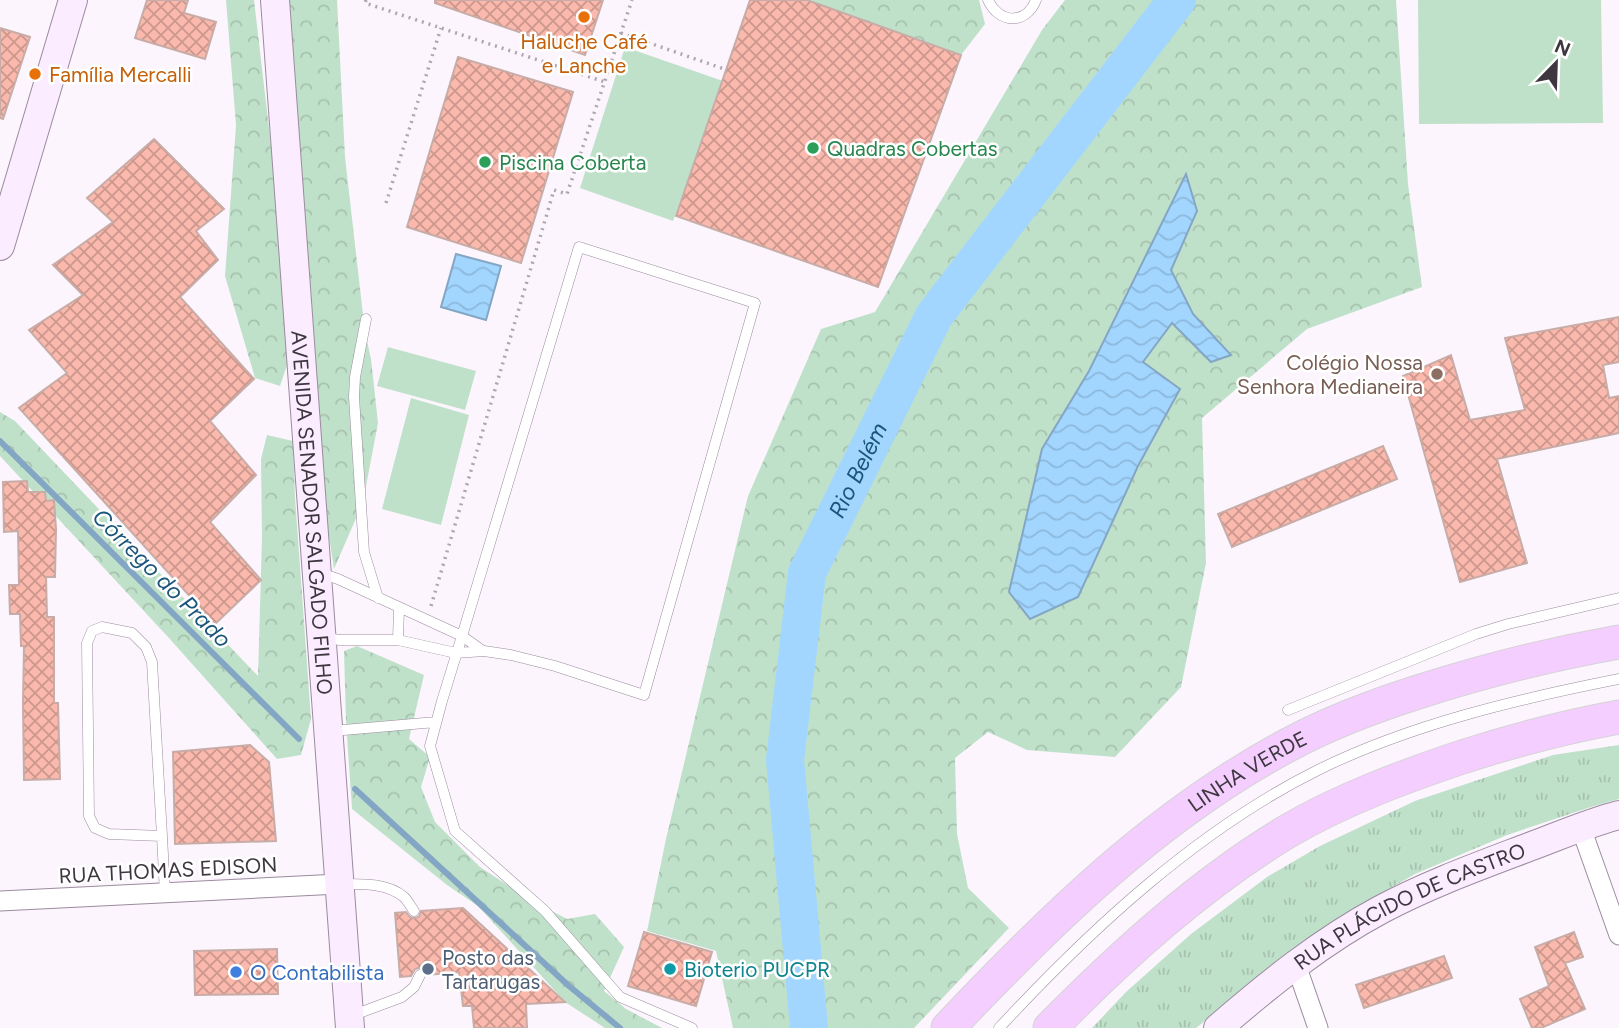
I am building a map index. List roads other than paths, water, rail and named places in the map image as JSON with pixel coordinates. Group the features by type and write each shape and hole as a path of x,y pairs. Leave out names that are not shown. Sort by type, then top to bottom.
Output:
{"highway":[{"name":"LINHA VERDE","path":"948,1028 1034,938 1100,878 1154,833 1247,768 1291,743 1388,702 1461,678 1619,639"},
{"path":"1050,1028 1101,977 1174,914 1247,858 1289,831 1368,792 1427,769 1547,733 1619,718"}],"main road":[{"path":"0,246 73,0"},
{"name":"AVENIDA SENADOR SALGADO FILHO","path":"275,0 349,1022"},
{"name":"RUA PLÁCIDO DE CASTRO","path":"1218,1028 1296,965 1349,928 1412,893 1451,876 1619,815"}],"street":[{"path":"1581,828 1619,935"},
{"name":"RUA THOMAS EDISON","path":"0,901 339,884"},
{"path":"1296,965 1318,1028"}],"lane":[{"path":"988,0 998,14 1012,19 1026,15 1036,0"},
{"path":"321,637 340,640 398,640 456,653 484,651 511,655 645,695 755,303 579,247 456,653 430,746 456,831 545,911 620,997 692,1028"},
{"path":"366,319 354,397 364,552 378,598"},
{"path":"316,572 338,579 462,636 484,651"},
{"path":"1288,710 1476,634 1619,598"},
{"path":"398,640 400,608"},
{"path":"162,836 109,834 95,828 89,816 87,643 92,631 102,627 132,633 146,647 152,662 162,836 165,893"},
{"path":"999,1028 1059,966 1137,894 1223,827 1274,793 1321,768 1432,725 1556,691 1619,679"},
{"path":"328,732 436,722"},
{"path":"339,884 369,884 390,890 404,897 414,911"},
{"path":"349,1022 402,996 414,987 420,975"}],"water":[{"path":"1186,174 1197,211 1171,270 1193,314 1231,355 1211,362 1172,323 1143,362 1180,389 1138,466 1078,597 1030,619 1009,592 1042,449 1089,371"},
{"path":"456,254 501,266 486,320 441,307"}],"waterway":[{"name":"Rio Belém","path":"809,1028 785,760 807,573 934,316 1177,0"},
{"name":"Córrego do Prado","path":"0,441 299,739"},
{"name":"Córrego do Prado","path":"355,789 569,986 620,1028"}],"place":[{"name":"Haluche Café e Lanche","path":"584,17"},
{"name":"Família Mercalli","path":"35,74"},
{"name":"Quadras Cobertas","path":"813,148"},
{"name":"Piscina Coberta","path":"485,162"},
{"name":"Colégio Nossa Senhora Medianeira","path":"1437,374"},
{"name":"Posto das Tartarugas","path":"428,969"},
{"name":"Bioterio PUCPR","path":"670,969"},
{"name":"O Contabilista","path":"236,972"}]}
